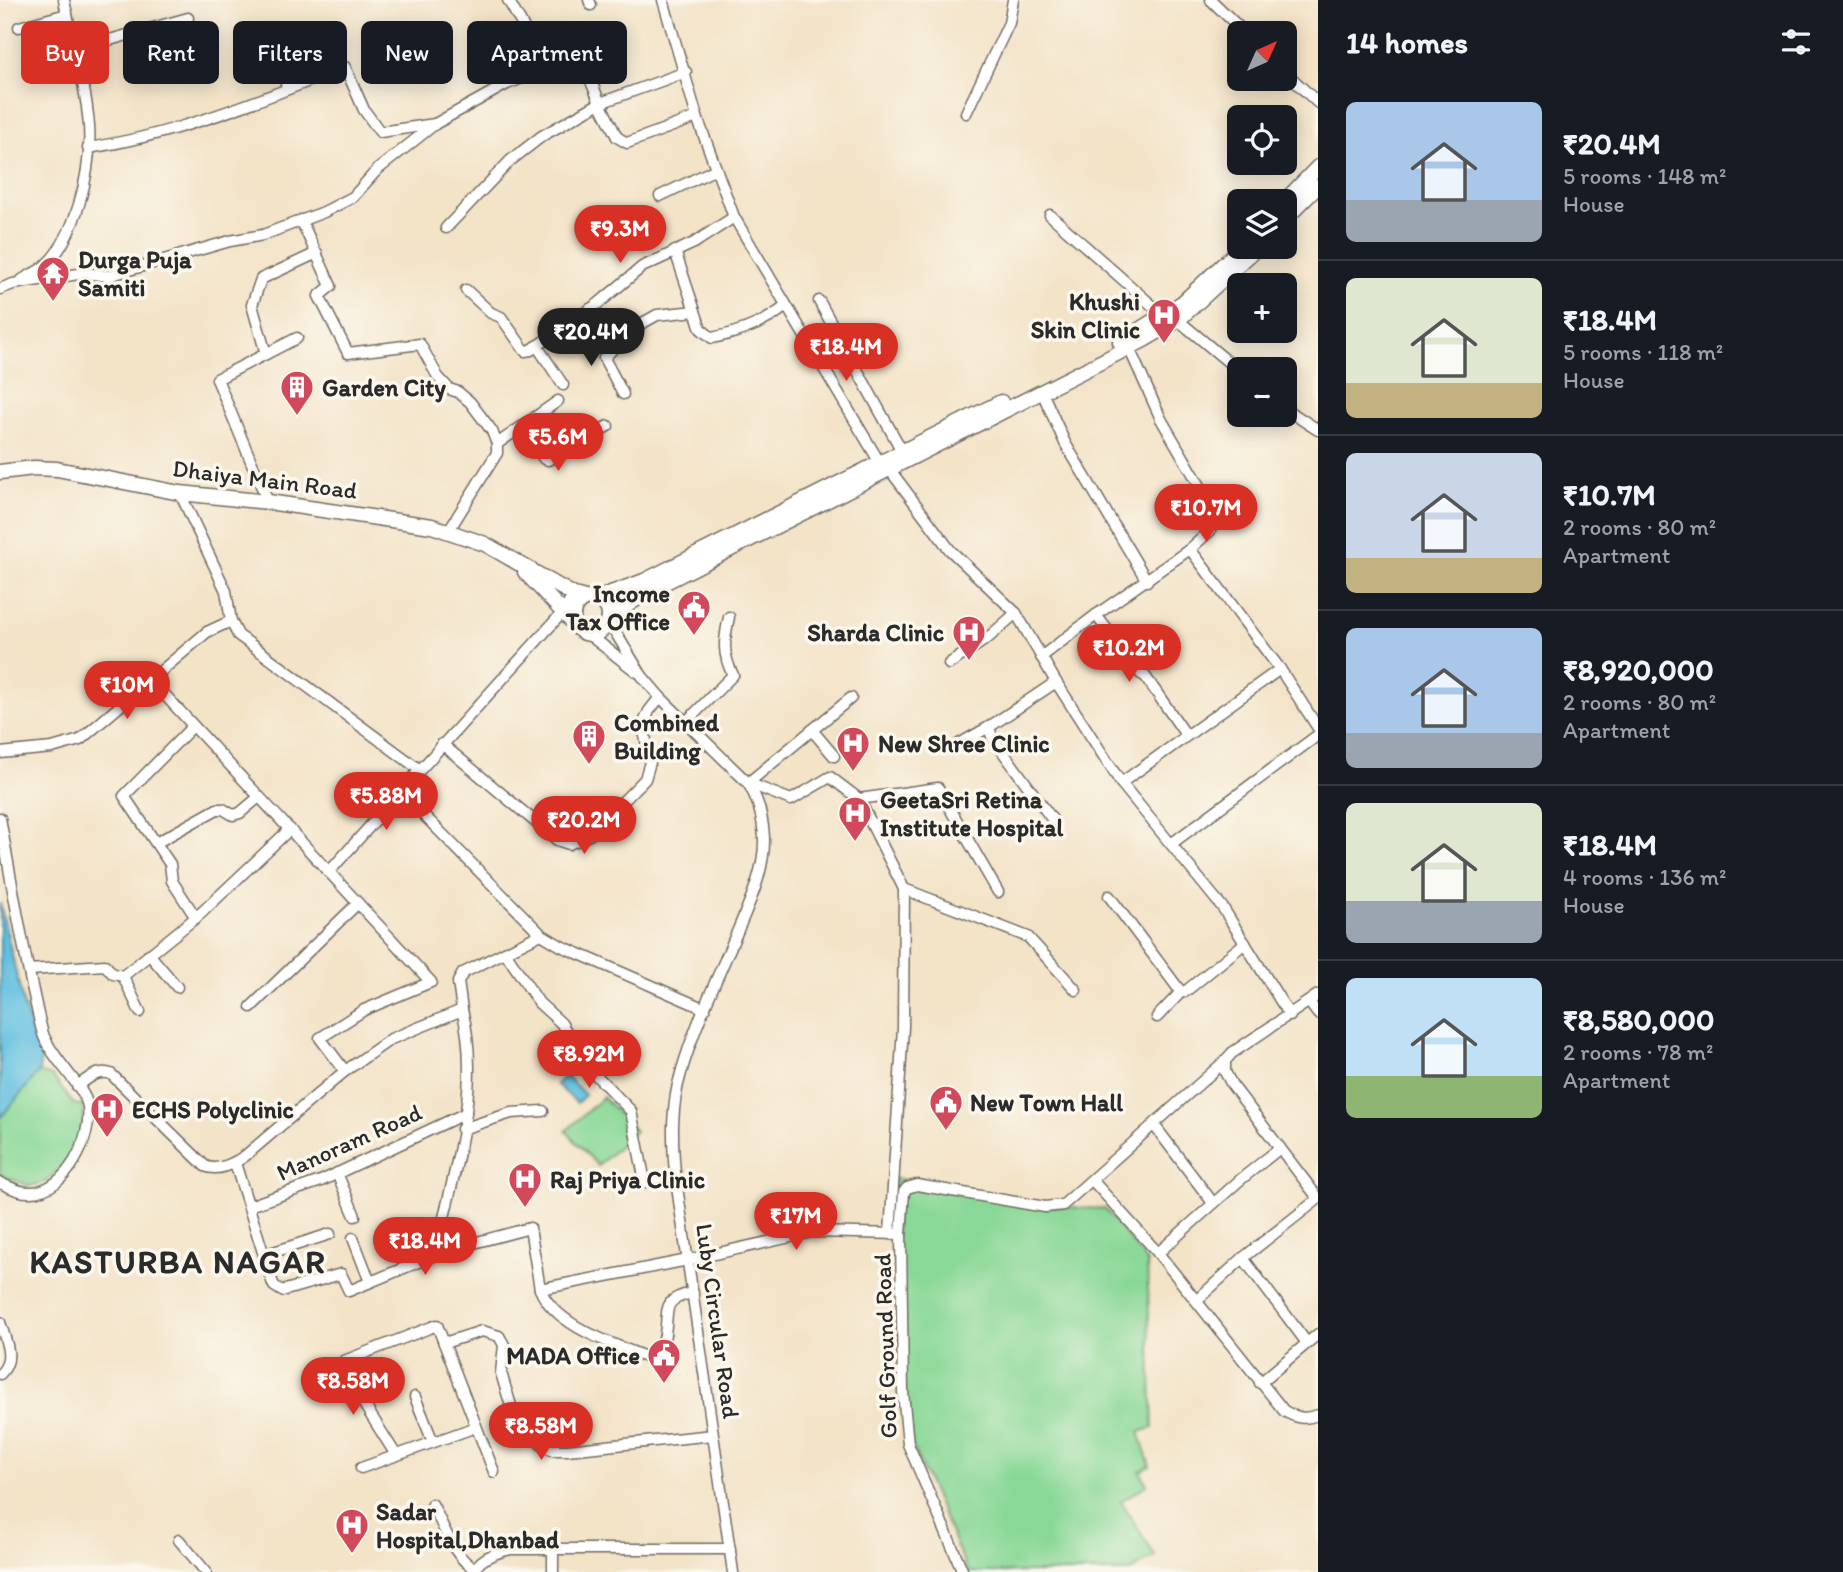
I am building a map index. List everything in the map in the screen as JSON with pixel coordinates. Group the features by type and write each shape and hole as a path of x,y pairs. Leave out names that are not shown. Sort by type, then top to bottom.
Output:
{"main road":[{"path":"1297,189 1318,167"},
{"path":"1297,207 1318,186"},
{"path":"516,562 584,632 603,630 609,619 652,589 885,466 902,451 1171,318 1230,259"},
{"path":"584,632 573,618 573,612 586,597 644,581 1129,348 1171,318 1243,259"},
{"name":"Dhaiya Main Road","path":"0,472 34,468 57,469 180,493 404,520 450,530 485,544 586,597"},
{"path":"586,597 606,605 609,619"}],"street":[{"path":"64,0 68,21"},
{"path":"508,0 520,21"},
{"path":"663,0 697,117 734,217 786,306 885,466 950,550 1016,613 1056,682 1121,783 1223,908 1290,1016"},
{"path":"966,113 1009,23 1013,0"},
{"path":"1211,0 1233,21"},
{"path":"19,27 66,14"},
{"path":"109,40 188,18"},
{"path":"88,148 132,141 282,93 345,67 364,110 380,132 435,124"},
{"path":"446,228 511,160 542,136 600,103 685,72"},
{"path":"1297,83 1318,103"},
{"path":"0,289 40,270 63,241 81,195 88,148 88,118 81,84"},
{"path":"286,84 288,89"},
{"path":"13,284 85,273 108,276 230,241 262,235 341,205 353,197 377,170 435,124 507,84"},
{"path":"592,84 617,137 627,143 634,143 697,117"},
{"path":"660,196 716,169"},
{"path":"1050,215 1171,318 1227,362"},
{"path":"466,290 491,313 501,317 525,351 537,346 590,309 642,267 694,243 734,217"},
{"path":"301,220 331,286 319,296 348,353 420,344 438,377 449,389 458,392 470,402 492,431 497,453 450,530"},
{"path":"675,251 701,329 712,338 733,334 771,319 786,306"},
{"path":"266,354 252,305 261,279 317,253"},
{"path":"819,301 902,451"},
{"path":"590,309 615,346"},
{"path":"623,394 604,358 632,329 657,315 695,311"},
{"path":"268,502 217,379 297,338"},
{"path":"537,346 563,385"},
{"path":"1041,657 1191,549 1210,531 1210,503 1161,419 1129,348"},
{"path":"1042,392 1065,443 1147,581"},
{"path":"497,444 558,401"},
{"path":"1297,416 1318,430"},
{"path":"523,428 544,459 548,460 608,426"},
{"path":"180,493 226,592 231,621 242,639 420,770"},
{"path":"1191,549 1280,669 1318,728"},
{"path":"329,872 562,612 586,597"},
{"path":"949,664 989,637 1016,613"},
{"path":"1096,615 1145,676 1186,735"},
{"path":"685,722 733,675 726,663 723,644 729,617"},
{"name":"Luby Circular Road","path":"609,619 642,676 660,698 748,783 754,793 762,824 762,857 751,898 687,1053 675,1097 673,1124 676,1178 733,1572"},
{"path":"0,753 52,748 80,740 207,632 231,621"},
{"name":"Luby Circular Road","path":"584,632 642,676"},
{"path":"1121,783 1280,669"},
{"path":"151,680 431,982 364,1010 320,1038 345,1072"},
{"path":"959,744 1056,682"},
{"path":"443,744 556,840 569,844 591,834 645,779 650,762 643,725 649,711 660,698"},
{"path":"851,698 748,783 791,800 830,777 859,799 904,889 903,1027 896,1234"},
{"path":"193,726 124,796 171,867 172,881 196,918"},
{"path":"989,727 992,737 1052,819"},
{"path":"812,730 834,756"},
{"path":"1171,844 1318,736"},
{"path":"859,799 938,788 998,892"},
{"path":"401,792 541,934 561,946 705,1009"},
{"path":"156,843 217,809 223,809 233,815 240,813 260,797"},
{"path":"0,818 43,1034 55,1058 86,1101 88,1126 84,1142 75,1159 55,1182 40,1190 26,1192 0,1183"},
{"path":"123,976 196,918 290,829"},
{"path":"904,889 1028,937 1076,990"},
{"path":"1109,896 1181,992"},
{"path":"251,1007 358,903"},
{"path":"435,1255 466,1113 470,1075 470,1045 462,1010 459,977 541,934"},
{"path":"1157,1017 1181,992 1186,991 1245,943"},
{"path":"505,952 539,1003 561,1023 589,1067 631,1111 645,1182 676,1178"},
{"path":"149,954 177,987"},
{"path":"29,970 105,965 113,974 123,976"},
{"path":"123,976 140,1012"},
{"path":"1318,1014 1314,999 1232,1053 1092,1180 1158,1253 1284,1411 1296,1418 1308,1419 1318,1415"},
{"path":"76,1086 97,1073 111,1074 205,1166 213,1169 235,1163 345,1072 402,1033 462,1010"},
{"path":"1197,1300 1243,1258 1318,1199 1232,1086 1225,1072 1225,1061"},
{"path":"462,1129 511,1113 542,1111"},
{"name":"Manoram Road","path":"249,1206 337,1173 466,1113"},
{"path":"1154,1125 1213,1203"},
{"path":"1158,1253 1280,1148"},
{"path":"235,1163 274,1286 282,1290 341,1274 349,1291 435,1255 530,1228 540,1289 547,1302 564,1319 655,1361 666,1332 666,1310 676,1297 693,1293"},
{"path":"337,1173 355,1216"},
{"name":"Golf Ground Road","path":"963,1572 908,1444 896,1234 904,1192 910,1186 917,1185 1055,1208 1063,1205 1092,1180"},
{"name":"Golf Ground Road","path":"540,1289 812,1232 896,1234"},
{"path":"264,1255 330,1234"},
{"path":"353,1238 370,1282"},
{"path":"1243,1258 1307,1343"},
{"path":"0,1322 9,1356 6,1368 0,1374"},
{"path":"396,1455 362,1401 344,1362 436,1325 494,1472"},
{"path":"444,1343 476,1331 499,1336 504,1345 501,1373 513,1415 542,1445 552,1450 713,1435"},
{"path":"1260,1383 1318,1334"},
{"path":"415,1396 433,1442"},
{"path":"361,1468 476,1427"},
{"path":"432,1504 457,1550 474,1570 478,1563 501,1551 523,1548 730,1549"},
{"path":"179,1540 206,1572"},
{"path":"553,1548 553,1572"}],"green space":[{"path":"39,1072 52,1076 72,1102 83,1105 84,1133 75,1154 45,1182 30,1186 0,1175 0,1118"},
{"path":"603,1097 635,1131 598,1166 566,1131"},
{"path":"894,1178 1045,1206 1105,1209 1147,1262 1153,1428 1139,1432 1150,1466 1140,1471 1147,1485 1121,1501 1155,1556 1129,1572 968,1572 911,1443 902,1397"}],"water":[{"path":"0,903 24,1007 42,1049 39,1072 0,1118"},
{"path":"566,1075 585,1095 577,1103 556,1084"}],"place":[{"name":"Durga Puja Samiti","path":"53,303"},
{"name":"Khushi Skin Clinic","path":"1164,345"},
{"name":"Garden City","path":"297,417"},
{"name":"Income Tax Office","path":"694,637"},
{"name":"Sharda Clinic","path":"969,662"},
{"name":"Combined Building","path":"589,766"},
{"name":"New Shree Clinic","path":"853,773"},
{"name":"GeetaSri Retina Institute Hospital","path":"855,843"},
{"name":"New Town Hall","path":"946,1132"},
{"name":"ECHS Polyclinic","path":"107,1139"},
{"name":"Raj Priya Clinic","path":"525,1209"},
{"name":"MADA Office","path":"664,1385"},
{"name":"Sadar Hospital,Dhanbad","path":"352,1555"}],"district":[{"name":"KASTURBA NAGAR","path":"178,1262"}]}
